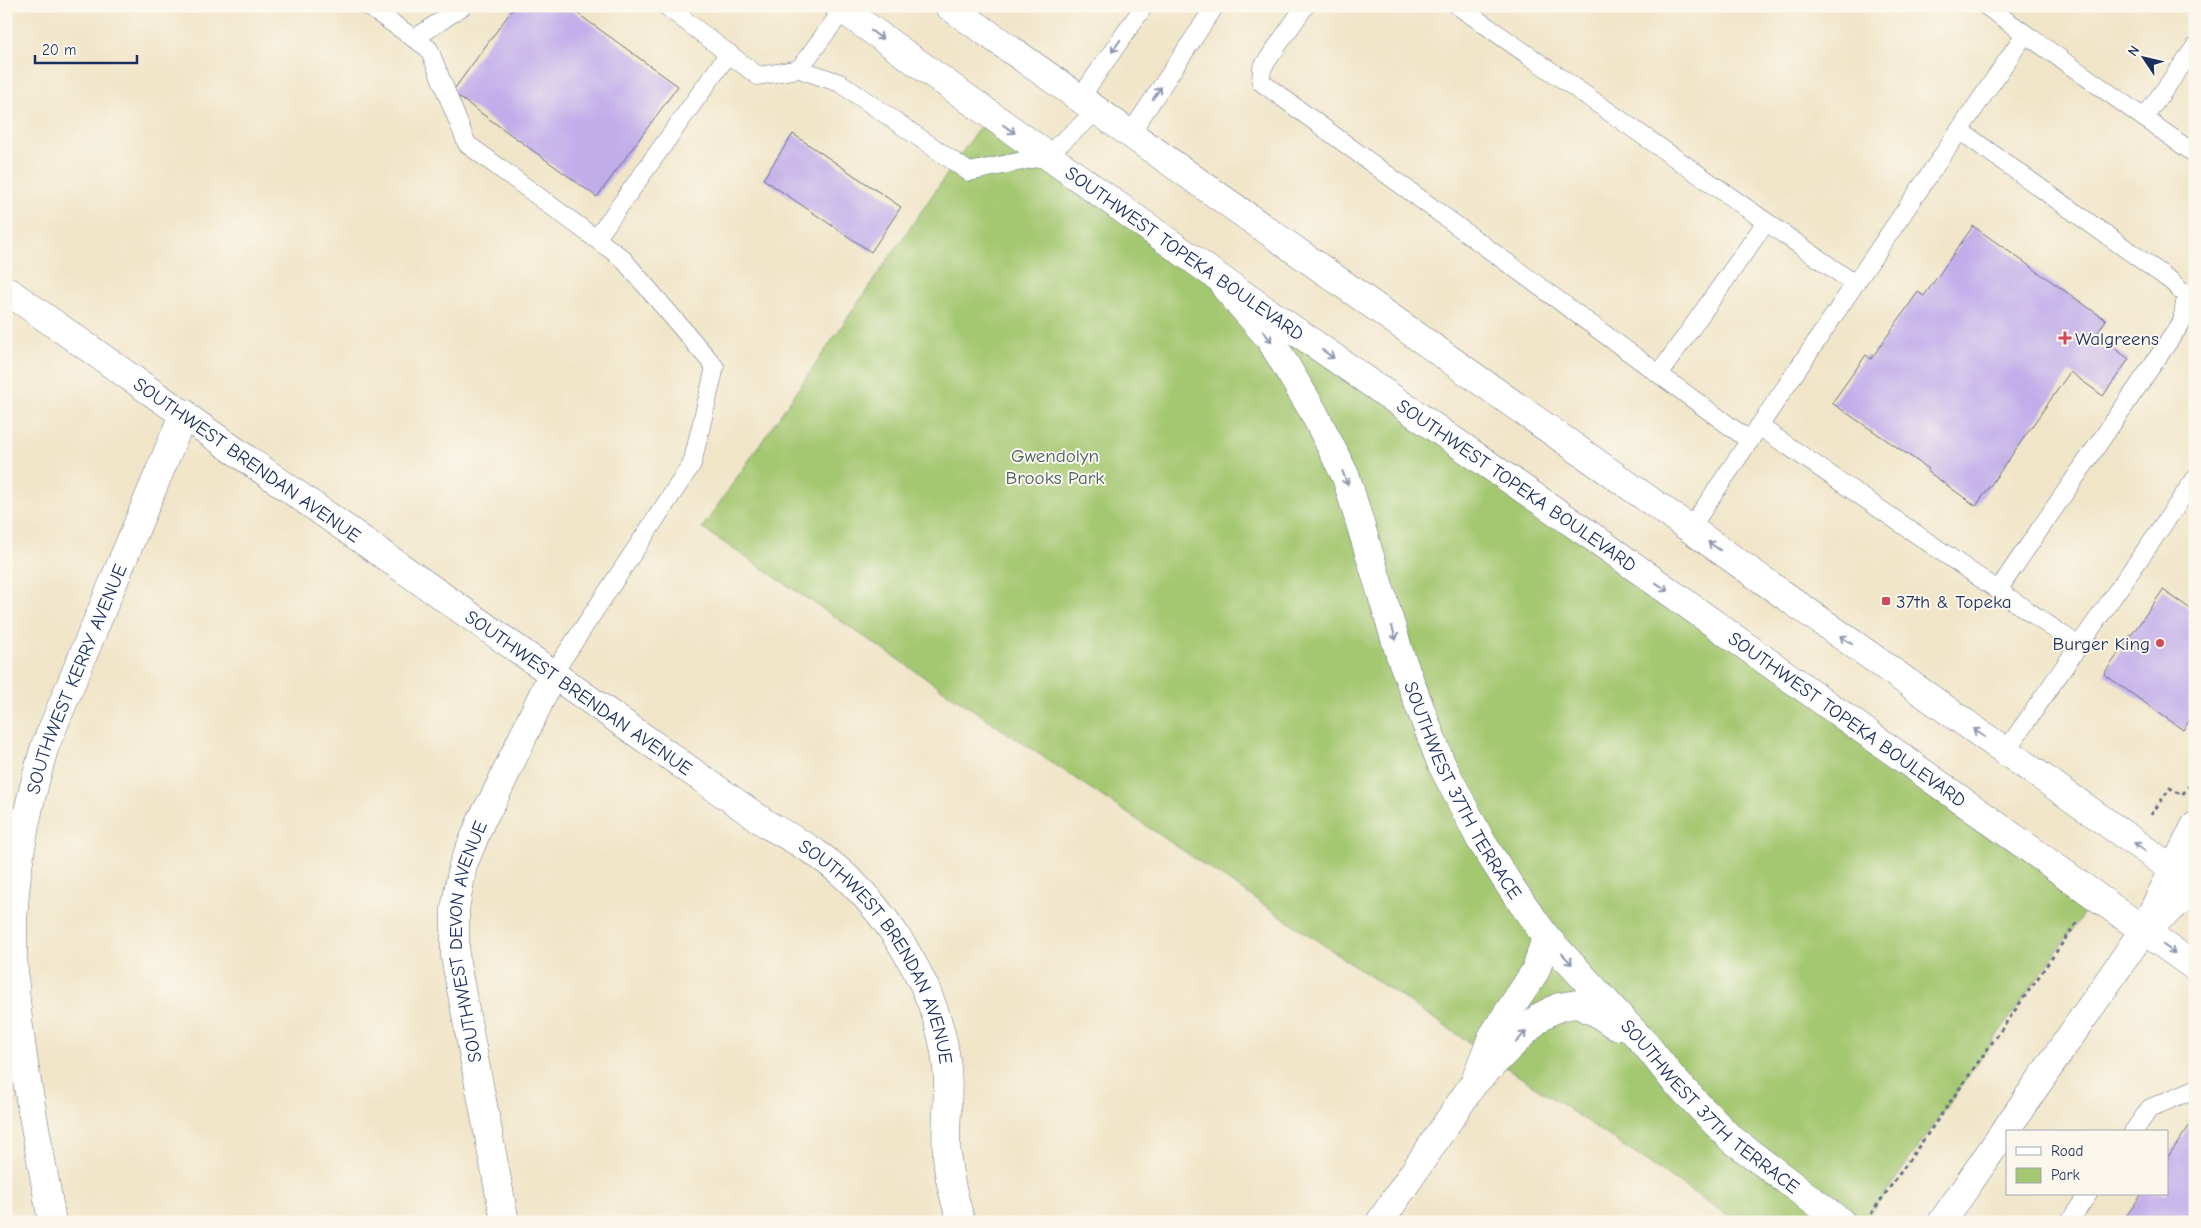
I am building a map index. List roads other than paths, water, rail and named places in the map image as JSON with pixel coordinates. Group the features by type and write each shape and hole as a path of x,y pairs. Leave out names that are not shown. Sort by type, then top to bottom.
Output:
{"street":[{"path":"950,6 2188,881"},
{"name":"SOUTHWEST TOPEKA BOULEVARD","path":"840,8 1212,273 1597,540 2195,967"},
{"name":"SOUTHWEST 37TH TERRACE","path":"1212,273 1270,339 1313,411 1346,477 1400,655 1441,763 1480,839 1510,886 1546,937 1647,1046 1673,1079 1729,1137 1841,1222"},
{"name":"SOUTHWEST BRENDAN AVENUE","path":"6,290 184,413 552,675 768,825 818,854 860,891 894,931 912,960 937,1020 947,1068 946,1154 950,1184 961,1222"},
{"name":"SOUTHWEST KERRY AVENUE","path":"52,1222 16,1001 13,942 17,871 23,829 45,746 184,413"},
{"name":"SOUTHWEST DEVON AVENUE","path":"505,1222 456,965 455,909 463,865 482,819 494,798 552,675"},
{"path":"2011,1130 2143,931 2188,881 2195,826"},
{"path":"1474,1084 1492,1038 1536,970 1546,937"},
{"path":"1380,1222 1474,1084 1541,1016 1558,1007 1577,1004 1597,1013 1647,1046"},
{"path":"1942,1222 2004,1140"}],"lane":[{"path":"368,6 428,49 467,144 622,258 714,367 692,464 552,675"},
{"path":"414,39 463,6"},
{"path":"666,6 758,76 799,69 840,83 969,172 1046,156 1088,104 1144,6"},
{"path":"1130,134 1215,6"},
{"path":"1305,6 1262,68 1261,82 1659,374 1755,433 1998,590 2079,646"},
{"path":"1458,6 1855,284"},
{"path":"1986,6 2195,154"},
{"path":"799,69 840,8"},
{"path":"1690,529 2025,34"},
{"path":"2144,118 2195,47"},
{"path":"596,239 729,54"},
{"path":"1960,130 2171,281 2186,296 2182,322 1998,590"},
{"path":"1659,374 1766,222"},
{"path":"2005,752 2195,479"},
{"path":"2134,1130 2150,1108 2195,1089"},
{"path":"2068,1222 2085,1196"}],"place":[{"name":"Walgreens","path":"2065,338"},
{"name":"37th & Topeka","path":"1886,601"},
{"name":"Burger King","path":"2160,643"}],"park label":[{"name":"Gwendolyn Brooks Park","path":"1055,466"}]}
